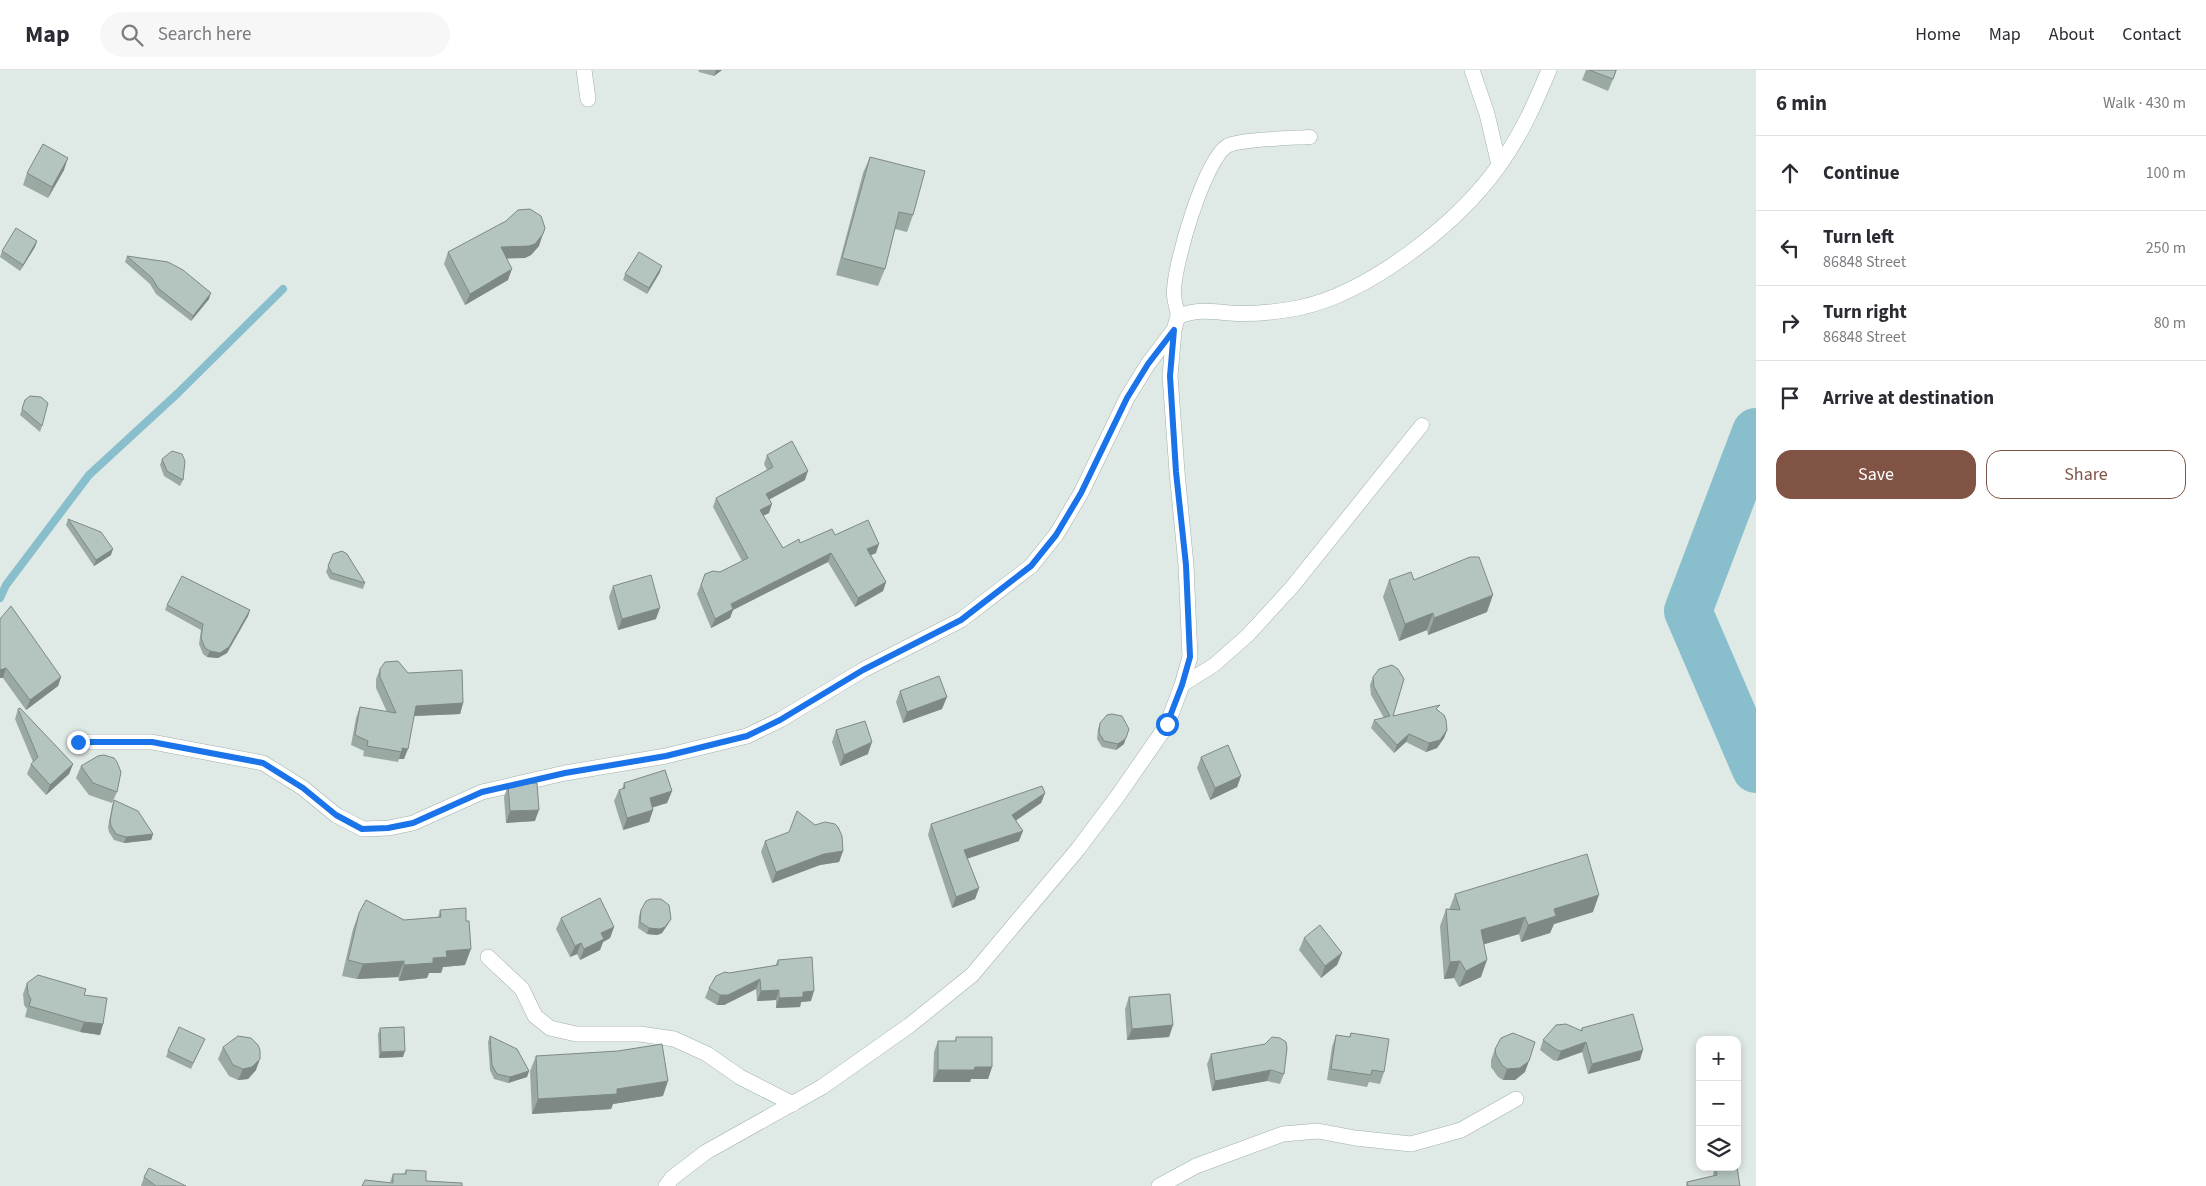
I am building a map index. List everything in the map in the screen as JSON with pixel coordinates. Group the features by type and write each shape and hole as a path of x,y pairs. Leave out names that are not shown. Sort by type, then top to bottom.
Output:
{"street":[{"path":"584,70 588,99"},
{"path":"1472,70 1487,114 1499,165"},
{"path":"78,742 152,742 263,763 303,788 336,815 362,829 388,828 413,823 490,790 565,773 666,756 747,736 780,720 863,670 961,620 1031,566 1056,535 1081,493 1127,398 1176,323 1196,311 1257,313 1298,308 1333,297 1372,277 1418,248 1484,186 1499,165 1532,108 1549,70"},
{"path":"666,1186 672,1178 706,1152 822,1087 872,1053 972,975 1078,849 1118,797 1167,724 1182,685 1190,657 1189,617 1170,376 1176,323"},
{"path":"488,957 522,989 535,1016 550,1028 576,1034 640,1034 674,1039 707,1054 740,1077 793,1104"},
{"path":"1159,1186 1196,1166 1283,1134 1318,1131 1355,1138 1411,1144 1461,1130 1516,1099"}],"lane":[{"path":"1176,323 1174,292 1177,269 1201,189 1209,170 1217,158 1228,146 1242,142 1310,137"},
{"path":"1182,685 1214,665 1248,635 1292,587 1422,425"}],"building":[{"path":"1589,70 1616,70 1613,79"},
{"path":"43,144 68,158 52,187 27,173"},
{"path":"870,157 925,171 913,215 899,212 885,269 842,258"},
{"path":"530,209 541,216 545,228 543,234 535,244 529,246 501,247 512,269 470,294 448,252 506,221 518,210"},
{"path":"16,228 37,241 23,265 2,251"},
{"path":"639,252 662,266 649,288 625,274"},
{"path":"127,256 168,262 183,270 211,293 193,316 158,288 152,278"},
{"path":"30,396 41,397 48,403 42,426 22,409 25,400"},
{"path":"792,441 808,471 766,494 772,504 760,510 783,548 799,539 800,543 832,529 835,535 868,520 879,544 867,549 886,582 858,598 831,553 731,604 733,609 715,619 701,585 705,574 713,571 720,572 748,558 716,498 773,467 767,455"},
{"path":"172,451 182,454 185,461 183,480 167,471 162,459"},
{"path":"68,519 101,532 113,549 96,560"},
{"path":"342,551 347,554 365,583 332,573 328,566 333,554"},
{"path":"1470,557 1479,557 1493,595 1434,618 1433,613 1405,624 1389,580 1411,572 1414,580"},
{"path":"651,575 660,608 622,619 613,586"},
{"path":"182,576 250,610 229,647 220,653 205,648 201,638 203,624 167,605"},
{"path":"11,606 61,677 30,700 6,668 0,670 0,619"},
{"path":"398,661 408,673 462,670 463,703 416,706 408,749 402,748 402,752 367,746 368,741 355,735 360,707 396,713 380,677 380,669 385,662"},
{"path":"1392,665 1398,669 1404,679 1393,716 1440,705 1436,709 1444,715 1447,730 1440,740 1429,743 1409,734 1397,745 1374,720 1390,716 1374,687 1373,677 1379,669"},
{"path":"939,676 947,697 907,712 900,691"},
{"path":"20,708 73,764 50,785 31,764 38,757 18,709"},
{"path":"1107,715 1122,716 1129,729 1126,738 1118,744 1104,741 1099,733 1100,723"},
{"path":"865,721 872,742 844,755 836,730"},
{"path":"1228,745 1241,776 1215,788 1201,757"},
{"path":"104,755 114,758 121,772 117,792 93,783 81,766 98,756"},
{"path":"665,770 672,791 650,798 653,810 627,818 619,790 625,788 624,783"},
{"path":"537,783 539,810 510,811 508,785"},
{"path":"1042,786 1045,793 1012,815 1023,831 964,850 979,888 956,897 931,824"},
{"path":"114,800 138,811 153,834 126,837 116,834 110,821"},
{"path":"797,811 815,825 825,822 835,824 842,836 843,851 824,854 776,872 765,841 789,832"},
{"path":"1587,854 1599,895 1554,909 1556,916 1528,925 1525,917 1481,930 1487,960 1466,971 1460,961 1450,962 1446,909 1460,910 1455,894"},
{"path":"600,898 614,927 601,933 604,939 584,949 581,943 575,946 561,918"},
{"path":"661,899 669,905 671,919 665,927 660,929 649,928 640,922 641,910 646,901"},
{"path":"366,900 404,920 441,917 440,910 466,908 466,921 469,921 471,949 446,951 447,957 433,958 433,963 404,965 404,961 363,964 348,960 359,913"},
{"path":"1320,925 1342,953 1325,966 1304,938"},
{"path":"812,957 814,991 803,992 803,997 779,998 779,990 761,991 760,979 728,995 720,995 709,988 716,976 725,972 729,973 778,965 778,960"},
{"path":"38,975 86,989 84,995 107,998 103,1024 84,1022 29,1006 31,999 28,994 27,983"},
{"path":"1170,994 1173,1025 1132,1029 1129,997"},
{"path":"1633,1014 1643,1050 1592,1064 1586,1042 1561,1051 1543,1040 1556,1025 1566,1024 1582,1031 1582,1028"},
{"path":"179,1027 205,1039 193,1063 168,1051"},
{"path":"404,1027 405,1051 381,1052 380,1028"},
{"path":"1351,1033 1389,1039 1384,1072 1372,1070 1371,1075 1331,1069 1336,1035 1350,1037"},
{"path":"1513,1033 1535,1042 1529,1061 1520,1068 1507,1069 1496,1055 1495,1049 1501,1038"},
{"path":"238,1036 251,1038 258,1045 260,1059 252,1067 243,1069 233,1065 223,1047"},
{"path":"490,1036 517,1049 529,1071 510,1077 497,1074 492,1065"},
{"path":"956,1037 992,1037 992,1067 975,1067 974,1070 938,1070 938,1041 956,1041"},
{"path":"1272,1037 1280,1038 1286,1042 1284,1074 1271,1070 1215,1081 1211,1054 1265,1044"},
{"path":"662,1044 668,1081 617,1089 617,1094 538,1099 536,1056 618,1051"},
{"path":"149,1168 186,1186 156,1186 144,1177"},
{"path":"406,1170 426,1171 426,1181 462,1183 462,1186 362,1186 365,1180 393,1183 393,1174 406,1174"},
{"path":"1716,1171 1738,1171 1740,1186 1688,1186 1687,1182 1717,1175"}],"waterway":[{"path":"0,598 6,585 89,475 178,393 283,289"},
{"path":"1756,432 1688,611 1756,769"}],"route":[{"path":"78,742 152,742 263,763 303,788 336,815 362,829 388,828 413,823 482,792 565,773 666,756 747,736 780,720 863,670 961,620 1031,566 1056,535 1081,493 1127,398 1148,364 1174,330 1170,376 1176,472 1186,565 1190,657 1182,685 1167,724"}]}
